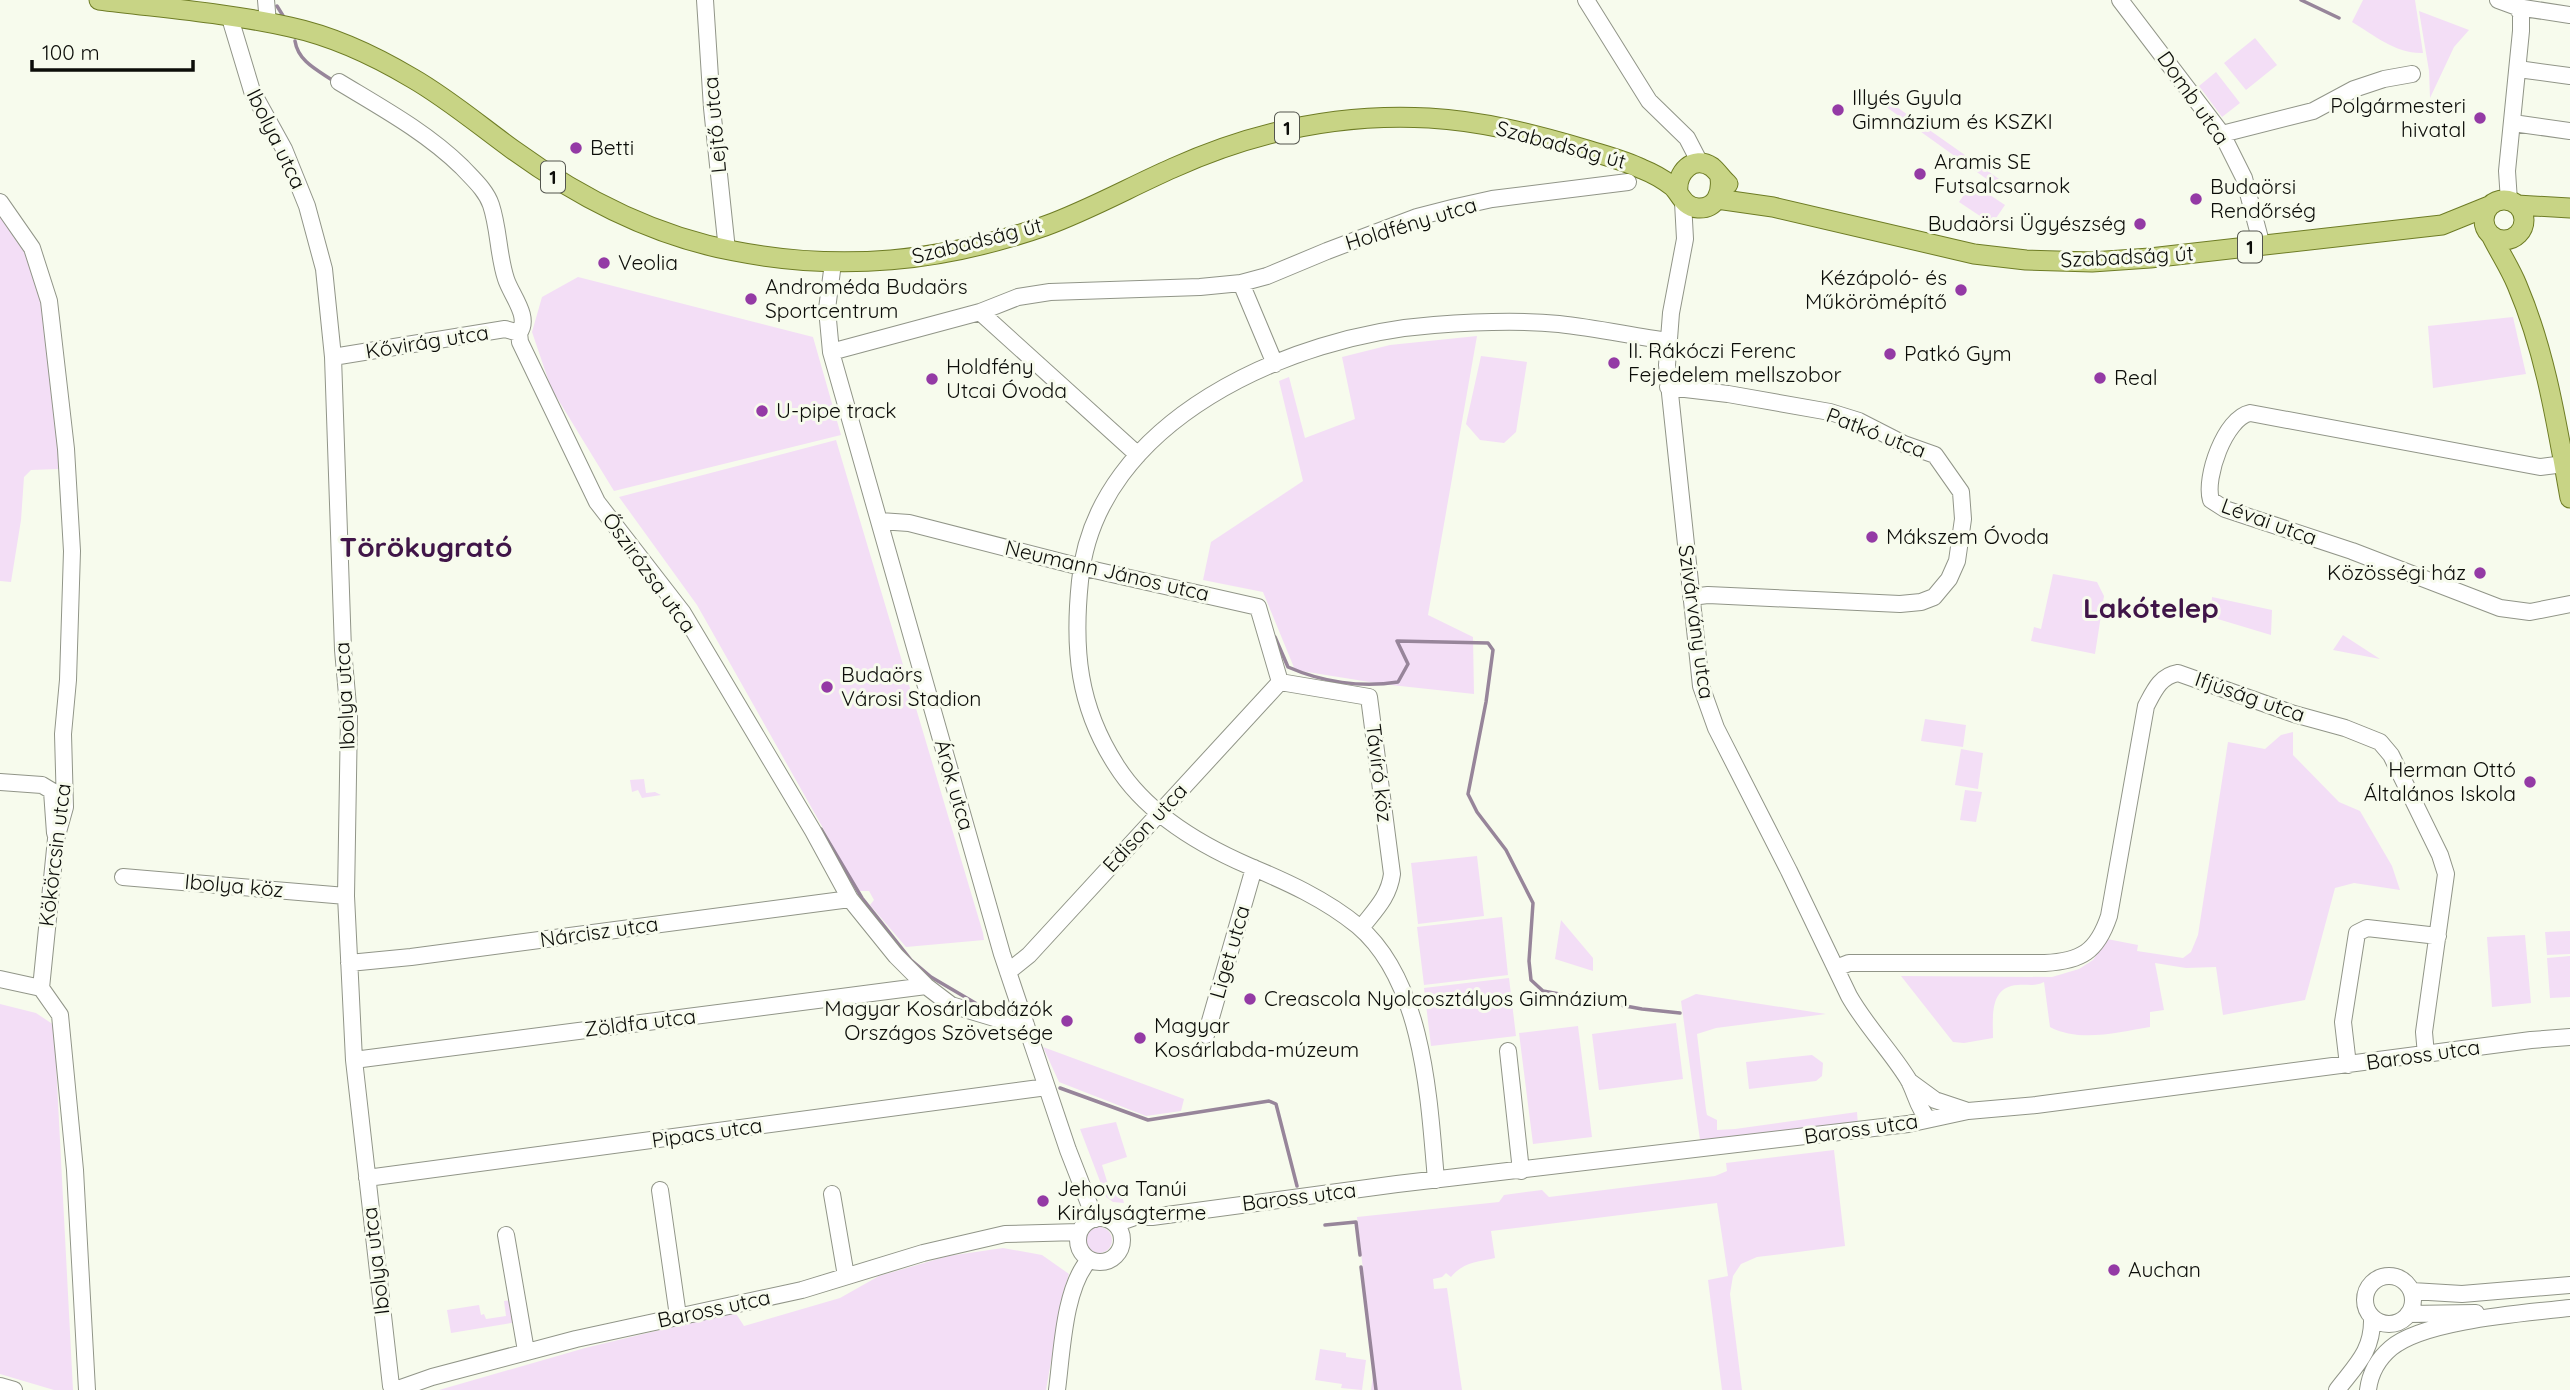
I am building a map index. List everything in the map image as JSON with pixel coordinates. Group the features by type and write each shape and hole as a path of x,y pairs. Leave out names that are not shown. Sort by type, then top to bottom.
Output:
{"main road":[{"name":"Szabadság út","path":"99,0 268,23 316,35 384,63 450,102 514,150 592,200 681,237 727,250 776,259 833,263 910,259 1003,240 1050,224 1171,168 1252,137 1343,120 1429,118 1499,127 1533,134 1633,174 1660,178 1695,200 1773,207 1959,252 2026,260 2121,261 2442,225 2502,204 2570,210"},
{"name":"Szabadság út","path":"1633,174 1692,166 1712,167 1720,178 1773,207"},
{"path":"1692,166 1677,184 1695,200 1722,185 1720,178"},
{"path":"2517,284 2515,258 2523,213 2502,204 2483,219 2517,284 2545,369 2570,498"},
{"name":"Szabadság út","path":"2520,231 2540,219 2570,210"},
{"name":"Szabadság út","path":"2442,225 2489,235"},
{"name":"1","path":"2489,235 2502,241 2520,231"}],"street":[{"path":"266,0 268,23"},
{"name":"Lejtő utca","path":"705,0 712,108 727,250"},
{"path":"1586,0 1649,101 1687,138 1692,166"},
{"name":"Domb utca","path":"2120,0 2222,134 2244,178 2262,246"},
{"path":"2498,0 2517,7 2570,15"},
{"path":"2502,204 2518,69 2521,14 2517,7"},
{"name":"Ibolya utca","path":"230,18 252,91 284,149 307,206 324,269 333,357 343,650 349,718 346,896 354,1059 391,1386 394,1390"},
{"path":"2518,69 2570,76"},
{"path":"2222,134 2313,111 2354,89 2384,79 2412,74"},
{"name":"Őszirózsa utca","path":"339,82 435,142 479,184 491,207 504,274 523,317 523,327 519,332 524,351 597,502 682,613 813,831 850,899 896,956 926,986 951,1005 1026,1025"},
{"path":"2513,123 2570,131"},
{"name":"Holdfény utca","path":"831,352 980,312 1018,297 1050,292 1241,283 1267,276 1417,218 1492,199 1633,174"},
{"name":"Szivárvány utca","path":"1695,200 1685,239 1668,341 1668,387 1701,686 1707,707 1861,1016 1909,1081 1919,1109 1928,1119"},
{"name":"Kökörcsin utca","path":"0,202 32,248 49,301 66,449 72,551 68,680 63,734 65,807 56,839 41,988"},
{"name":"Árok utca","path":"833,263 827,309 831,352 1008,972 1095,1219"},
{"path":"1241,283 1275,364"},
{"path":"980,312 1138,455"},
{"path":"1436,1180 1421,1049 1406,997 1386,960 1360,928 1321,900 1283,879 1215,851 1178,829 1115,765 1087,702 1077,655 1077,607 1081,567 1087,543 1104,504 1138,455 1180,416 1202,400 1275,364 1350,338 1434,324 1547,323 1668,341"},
{"name":"Kővirág utca","path":"333,357 505,329 519,332"},
{"name":"Patkó utca","path":"1668,387 1830,412 1859,421 1905,444 1935,455 1961,492 1963,519 1957,562 1942,589 1934,597 1922,602 1899,604 1733,596 1691,597"},
{"name":"Lévai utca","path":"2564,464 2540,467 2250,413 2242,415 2232,424 2209,474 2208,484 2211,500 2225,509 2378,560 2500,608 2530,612 2570,604"},
{"name":"Neumann János utca","path":"880,521 909,523 1081,567 1258,607 1280,682"},
{"name":"Ifjúság utca","path":"1836,968 1849,963 2066,962 2081,957 2096,942 2109,916 2146,706 2160,681 2168,675 2178,673 2294,714 2345,728 2384,745 2398,768 2445,869 2446,884 2424,1032 2426,1055"},
{"name":"Edison utca","path":"1008,972 1024,960 1280,682"},
{"name":"Távíró köz","path":"1280,682 1369,697 1392,874 1390,889 1360,928"},
{"path":"0,782 42,785 52,791 56,839"},
{"name":"Liget utca","path":"1206,1035 1254,868"},
{"name":"Ibolya köz","path":"123,877 346,896"},
{"name":"Nárcisz utca","path":"349,963 850,899"},
{"path":"2348,1065 2343,1022 2357,933 2368,928 2438,936"},
{"path":"0,979 41,988 60,1016 76,1184 87,1390"},
{"name":"Zöldfa utca","path":"354,1059 926,986"},
{"name":"Baross utca","path":"1115,1224 1135,1217 1898,1125 1968,1111 2036,1105 2570,1037"},
{"path":"1508,1051 1521,1171"},
{"name":"Szivárvány utca","path":"1909,1081 1935,1100 1968,1111"},
{"name":"Pipacs utca","path":"367,1178 1047,1087"},
{"path":"660,1190 678,1317"},
{"path":"832,1194 846,1276"},
{"path":"1088,1260 1106,1262 1116,1256 1130,1233 1152,1217"},
{"path":"1088,1260 1079,1239 1083,1226 1095,1219 1105,1219 1115,1224 1120,1231 1121,1248"},
{"name":"Baross utca","path":"394,1390 409,1383 526,1351 802,1290 923,1253 1005,1234 1079,1239"},
{"path":"506,1235 526,1351"},
{"path":"1057,1390 1070,1298 1078,1272 1088,1260"},
{"path":"2337,1390 2366,1352 2373,1332 2372,1318 2364,1297 2366,1290 2376,1279 2383,1276 2395,1276 2405,1282 2412,1291 2413,1303 2404,1319 2384,1324 2372,1318"},
{"path":"2412,1291 2462,1294 2570,1285"},
{"path":"2408,1314 2520,1313 2569,1309"},
{"path":"2368,1390 2376,1366 2383,1356 2417,1332 2520,1313"},
{"path":"0,1386 14,1390"}],"shaded area":[{"path":"2363,0 2415,0 2423,53 2394,47 2352,22"},
{"path":"2419,11 2469,30 2454,47 2430,98 2429,71"},
{"path":"2255,38 2277,65 2246,90 2224,63"},
{"path":"2216,72 2240,103 2222,117 2199,86"},
{"path":"1874,91 1999,179 1995,185 1871,96"},
{"path":"1972,183 2005,205 1992,224 1959,202"},
{"path":"0,212 28,252 43,304 61,464 59,469 31,470 24,477 21,520 11,582 0,581"},
{"path":"578,277 813,337 841,435 614,491 551,388 532,332 542,297"},
{"path":"2513,317 2526,374 2433,388 2428,326"},
{"path":"1477,336 1428,615 1473,637 1474,694 1382,684 1295,670 1263,592 1203,580 1211,542 1303,481 1279,381 1289,377 1305,438 1355,419 1342,357 1390,345"},
{"path":"1481,356 1527,362 1516,432 1504,443 1480,440 1466,424"},
{"name":"Budaörs Városi Stadion","path":"836,440 984,940 906,947 870,905 874,900 869,891 860,891 849,874 697,605 619,497"},
{"path":"2053,574 2097,582 2104,596 2095,654 2031,641 2034,627 2041,629"},
{"path":"2212,597 2272,610 2271,635 2211,617"},
{"path":"2343,635 2380,659 2333,650"},
{"path":"1925,719 1966,725 1963,747 1921,741"},
{"path":"2293,732 2293,755 2339,802 2360,811 2392,866 2400,890 2354,883 2335,888 2305,1000 2223,1015 2216,967 2186,968 2155,963 2164,1010 2150,1012 2150,1027 2087,1035 2062,1032 2050,1027 2044,982 2018,985 2002,991 1995,1004 1993,1038 1964,1043 1953,1042 1901,976 2052,977 2079,969 2093,960 2107,939 2138,945 2137,951 2183,958 2191,952 2198,935 2228,742 2265,749 2281,735"},
{"path":"1961,749 1983,753 1978,789 1955,785"},
{"path":"644,779 646,793 655,792 661,795 642,798 638,790 632,792 630,780"},
{"path":"1965,790 1982,792 1976,822 1960,820"},
{"path":"1477,856 1484,916 1418,924 1411,863"},
{"path":"1502,917 1508,975 1424,985 1417,927"},
{"path":"1561,920 1593,958 1593,971 1555,959"},
{"path":"2570,931 2570,954 2547,955 2545,932"},
{"path":"2525,935 2531,1003 2492,1007 2487,937"},
{"path":"2570,956 2570,997 2550,998 2547,958"},
{"path":"1509,978 1516,1036 1431,1046 1424,988"},
{"path":"1696,994 1826,1014 1716,1028 1697,1034 1707,1115 1717,1120 1717,1130 1857,1112 1858,1125 1705,1143 1700,1140 1681,1001"},
{"path":"0,1004 36,1013 54,1025 73,1390 54,1390 0,1374"},
{"path":"1676,1023 1683,1079 1599,1090 1592,1034"},
{"path":"1578,1026 1592,1137 1533,1144 1519,1033"},
{"path":"1043,1047 1184,1099 1181,1111 1146,1116 1059,1082"},
{"path":"1812,1055 1823,1063 1822,1076 1816,1081 1749,1089 1746,1062"},
{"path":"1116,1122 1127,1157 1102,1165 1110,1191 1121,1192 1124,1203 1113,1202 1106,1197 1080,1129"},
{"path":"1834,1150 1845,1246 1757,1257 1741,1264 1733,1276 1730,1294 1742,1390 1722,1390 1708,1280 1728,1276 1717,1203 1491,1231 1495,1258 1466,1265 1451,1277 1446,1273 1433,1279 1434,1289 1447,1288 1462,1390 1371,1390 1374,1367 1357,1217 1499,1202 1504,1195 1542,1190 1549,1197 1715,1176 1727,1171 1726,1163"},
{"path":"1099,1227 1108,1231 1112,1240 1108,1249 1099,1253 1090,1249 1086,1240 1090,1231"},
{"path":"1003,1248 1042,1255 1069,1274 1063,1293 1046,1390 439,1390 585,1348 735,1312 744,1326 840,1298 879,1276 948,1256"},
{"path":"513,1300 517,1322 451,1333 447,1310 479,1305 481,1315 484,1314 486,1319 506,1316 504,1301"},
{"path":"1320,1349 1346,1353 1346,1357 1366,1360 1362,1390 1341,1388 1342,1384 1315,1380"}],"waterway":[{"path":"2301,0 2339,18"},
{"path":"277,6 285,19"},
{"path":"295,41 304,59 332,80"},
{"path":"1275,637 1288,667 1314,677 1356,684 1398,682 1408,664 1397,641 1488,643 1493,650 1468,794 1477,812 1506,850 1533,903 1529,961 1531,980 1543,991 1680,1013"},
{"path":"821,829 862,898 911,960 931,977 982,1007"},
{"path":"1060,1088 1148,1120 1269,1101 1276,1104 1297,1186"},
{"path":"1325,1225 1356,1222 1360,1255"},
{"path":"1361,1267 1376,1390"}],"place":[{"name":"Illyés Gyula Gimnázium és KSZKI","path":"1838,110"},
{"name":"Polgármesteri hivatal","path":"2480,118"},
{"name":"Betti","path":"576,148"},
{"name":"Aramis SE Futsalcsarnok","path":"1920,174"},
{"name":"Budaörsi Rendőrség","path":"2196,199"},
{"name":"Budaörsi Ügyészség","path":"2140,224"},
{"name":"Veolia","path":"604,263"},
{"name":"Kézápoló- és Műkörömépítő","path":"1961,290"},
{"name":"Androméda Budaörs Sportcentrum","path":"751,299"},
{"name":"Patkó Gym","path":"1890,354"},
{"name":"II. Rákóczi Ferenc Fejedelem mellszobor","path":"1614,363"},
{"name":"Real","path":"2100,378"},
{"name":"Holdfény Utcai Óvoda","path":"932,379"},
{"name":"U-pipe track","path":"762,411"},
{"name":"Mákszem Óvoda","path":"1872,537"},
{"name":"Közösségi ház","path":"2480,573"},
{"name":"Budaörs Városi Stadion","path":"827,687"},
{"name":"Herman Ottó Általános Iskola","path":"2530,782"},
{"name":"Creascola Nyolcosztályos Gimnázium","path":"1250,999"},
{"name":"Magyar Kosárlabdázók Országos Szövetsége","path":"1067,1021"},
{"name":"Magyar Kosárlabda-múzeum","path":"1140,1038"},
{"name":"Jehova Tanúi Királyságterme","path":"1043,1201"},
{"name":"Auchan","path":"2114,1270"}],"district":[{"name":"Törökugrató","path":"426,547"},
{"name":"Lakótelep","path":"2151,608"}]}
